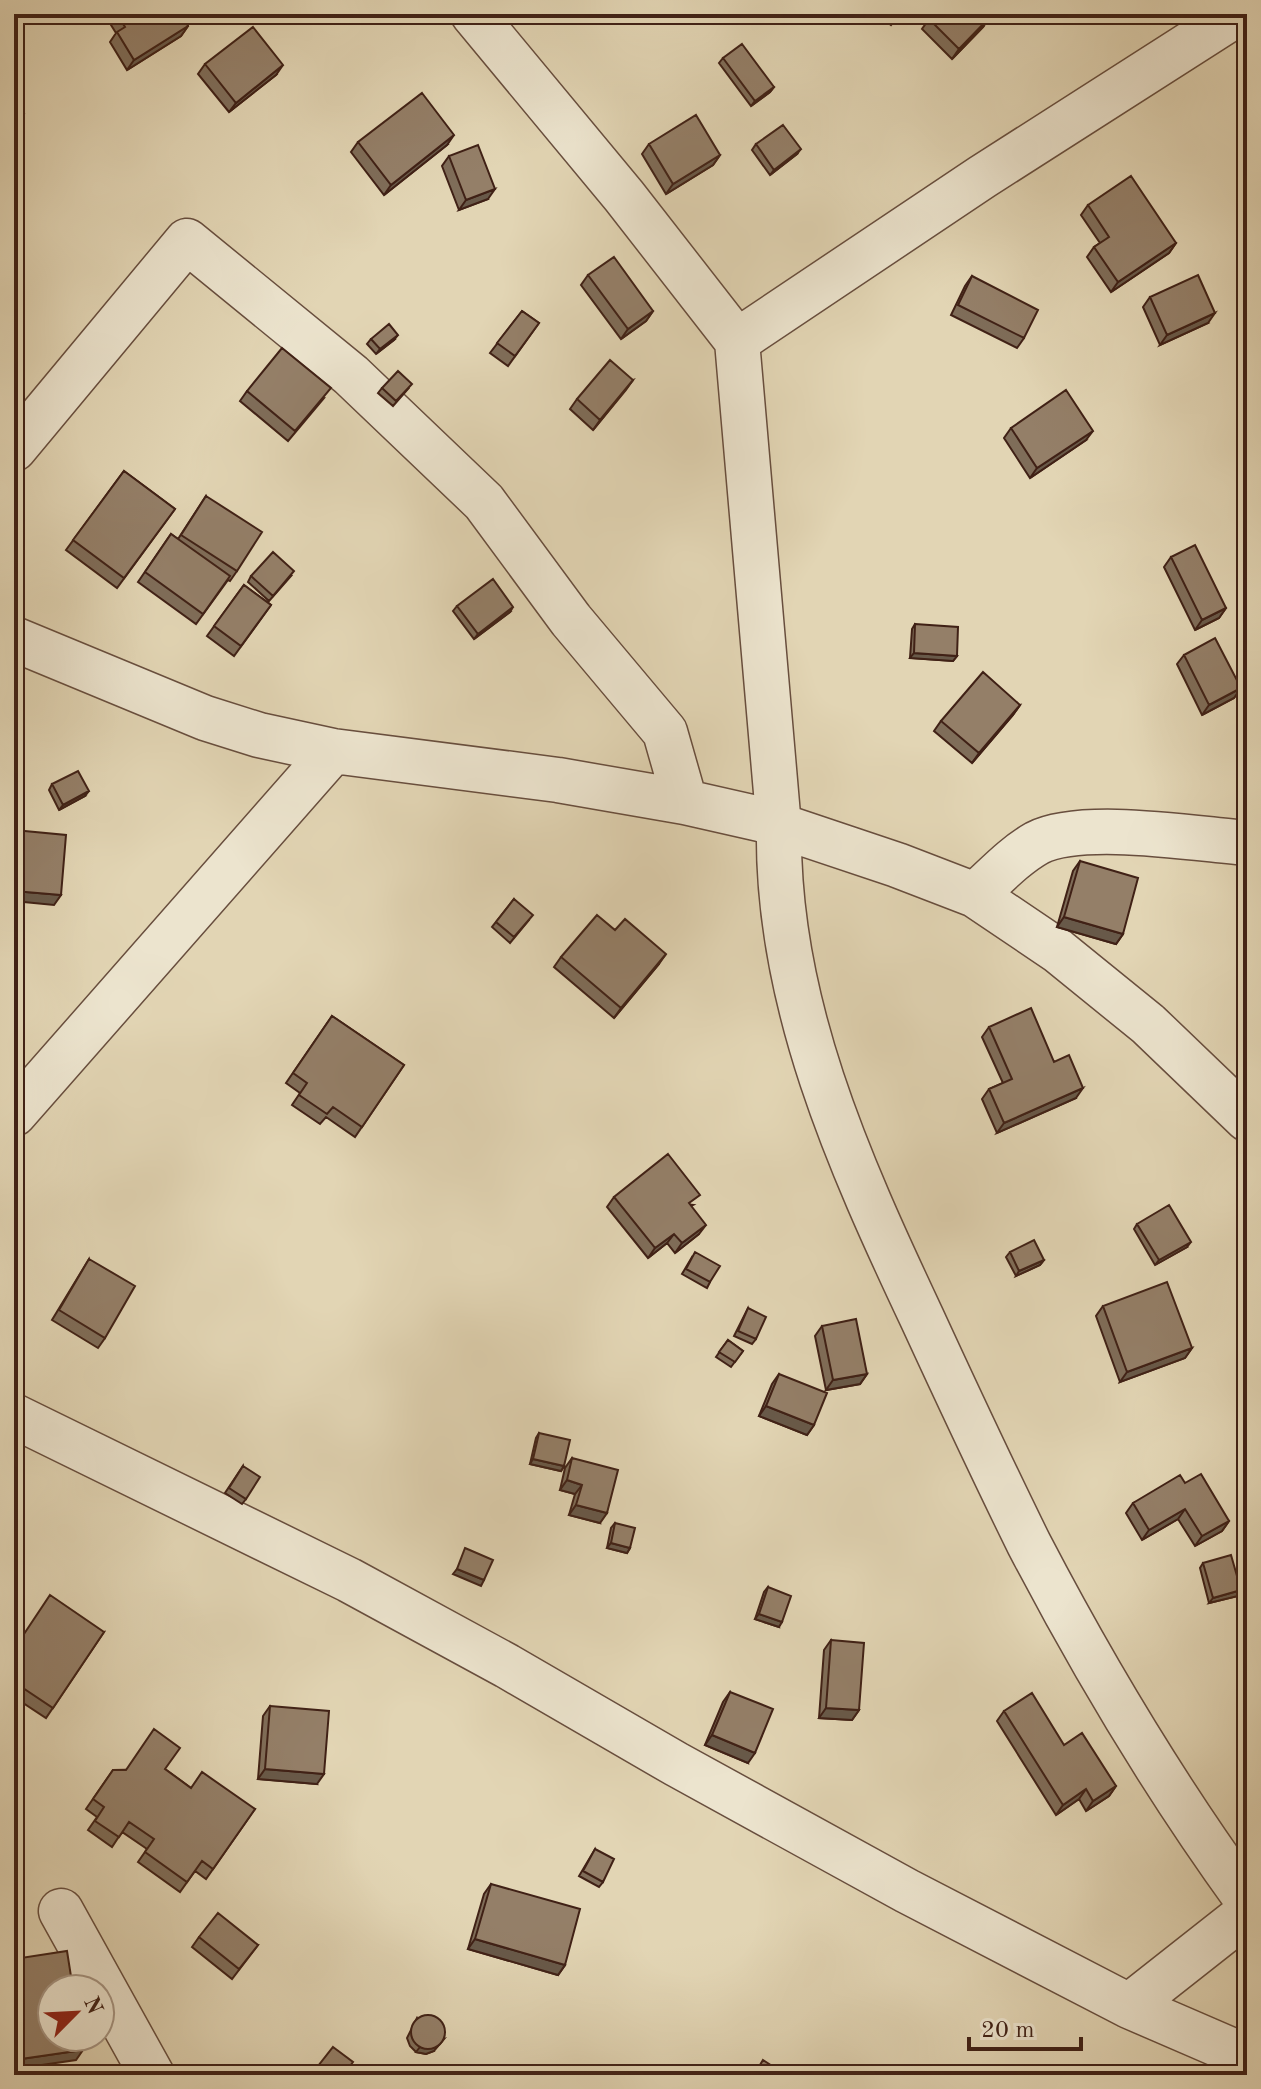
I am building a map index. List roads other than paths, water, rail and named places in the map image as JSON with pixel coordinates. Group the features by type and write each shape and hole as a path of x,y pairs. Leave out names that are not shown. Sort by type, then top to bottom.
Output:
{"street":[{"path":"473,14 624,196 737,341 779,827 778,872 782,916 799,1009 877,1221 1001,1487 1055,1594 1167,1782 1247,1900"},
{"path":"737,341 982,177 1237,14"},
{"path":"14,449 187,241 351,375 484,502 571,620 665,732 685,802"},
{"path":"14,639 205,718 296,745 558,780 685,802 760,819 975,895 1058,951 1148,1024 1247,1119"},
{"path":"14,1114 333,751"},
{"path":"975,895 1017,856 1039,842 1063,836 1129,834 1247,843"},
{"path":"14,1416 349,1580 907,1891 1129,2006 1247,2057"},
{"path":"61,1911 152,2075"},
{"path":"1129,2006 1247,1913"}]}
